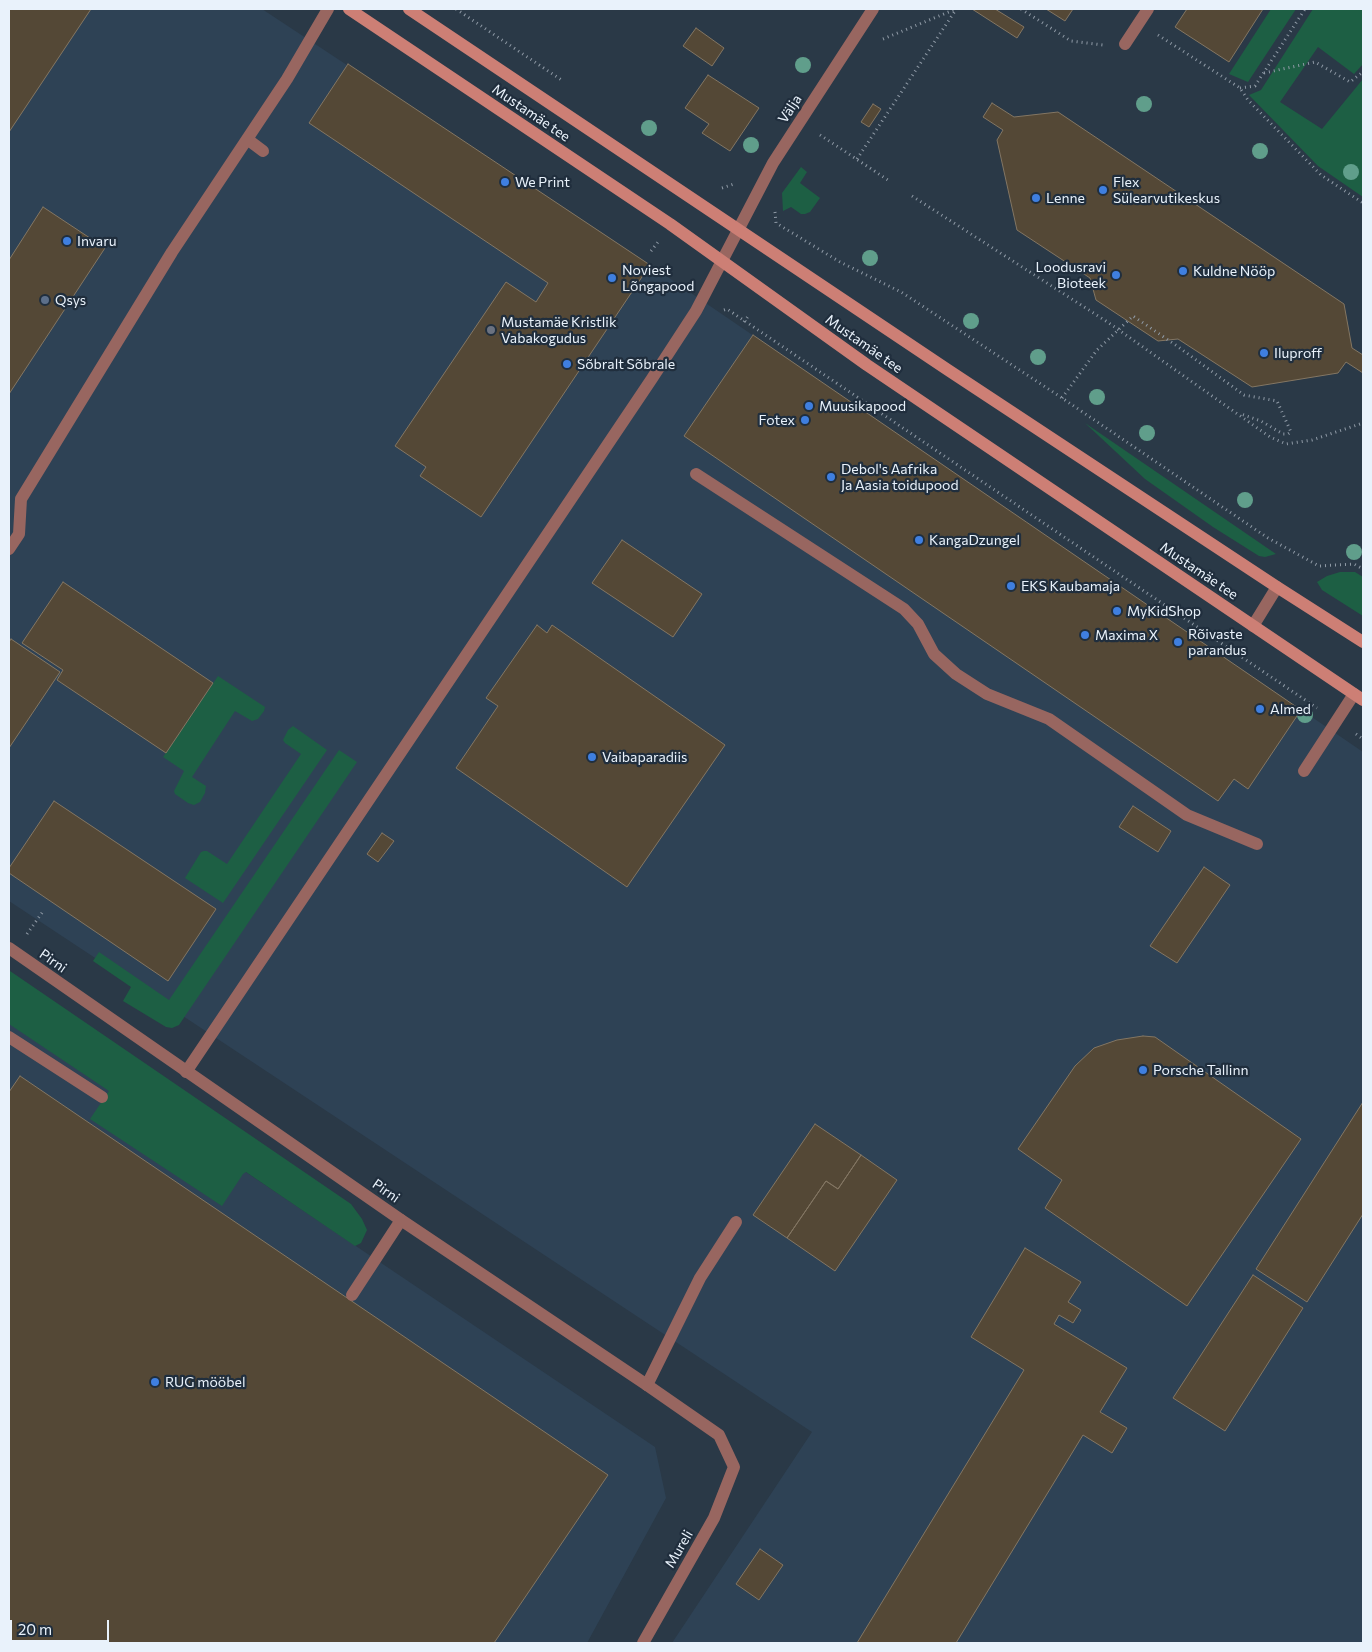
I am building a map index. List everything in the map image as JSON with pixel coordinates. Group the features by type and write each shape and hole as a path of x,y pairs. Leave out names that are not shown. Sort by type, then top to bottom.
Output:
{"main road":[{"name":"Mustamäe tee","path":"349,9 670,224 867,365 1359,697"},
{"name":"Mustamäe tee","path":"409,9 1277,587 1363,642"}],"street":[{"path":"9,549 19,534 21,499 172,252 287,79 328,9"},
{"name":"Välja","path":"186,1072 696,311 773,163 872,9"},
{"path":"1125,44 1148,9"},
{"path":"247,139 263,151"},
{"path":"696,474 904,609 918,624 934,654 956,674 986,694 1049,719 1187,815 1257,844"},
{"path":"1253,626 1277,587"},
{"path":"1304,771 1359,697"},
{"name":"Pirni","path":"9,948 401,1220 719,1435 734,1467"},
{"path":"9,1037 102,1098"},
{"path":"352,1295 401,1220"},
{"path":"647,1385 700,1278 736,1222"},
{"name":"Mureli","path":"643,1643 714,1518 734,1467"}],"path":[{"path":"456,9 571,86"},
{"path":"882,39 956,9"},
{"path":"856,159 956,9"},
{"path":"1021,9 1071,41 1099,46 1125,44 1135,40 1148,29 1240,88 1248,100 1321,175 1363,203"},
{"path":"1240,88 1255,86 1305,9"},
{"path":"1264,73 1315,62 1350,82 1363,72"},
{"path":"819,134 888,180"},
{"path":"716,184 723,189 734,184 739,179"},
{"path":"912,196 1118,330 1270,437 1286,444 1312,440 1363,423"},
{"path":"774,208 776,223 840,262 901,292 1062,398 1268,538 1319,566 1354,564 1363,569"},
{"path":"720,311 727,309 1321,710"},
{"path":"744,322 749,314"},
{"path":"1062,398 1096,350 1133,316 1244,395 1277,401 1291,432 1283,434 1261,421 1236,413"}],"shaded area":[{"path":"9,9 262,9 650,265 1363,752 1363,1643 672,1643 812,1432 9,901"},
{"path":"9,1013 655,1447 666,1498 587,1643 9,1643"}],"green space":[{"path":"1271,9 1296,9 1248,82 1229,74"},
{"path":"1313,9 1363,9 1363,64 1354,74 1318,47 1280,102 1322,129 1363,79 1363,197 1318,166 1249,95 1261,90"},
{"path":"801,167 807,172 800,183 820,198 810,212 805,214 801,214 791,207 783,211 782,193"},
{"path":"1085,423 1276,554 1265,557 1259,556 1213,527 1145,479"},
{"path":"1340,572 1355,572 1363,577 1363,616 1322,590 1317,582 1327,576"},
{"path":"218,676 265,707 258,719 252,721 235,711 192,777 206,786 205,793 200,802 194,805 175,794 174,791 184,771 163,757"},
{"path":"293,726 327,750 223,903 185,878 201,852 204,851 227,864 301,754 283,740 288,730"},
{"path":"339,750 357,762 179,1025 172,1028 166,1027 123,1001 131,987 93,961 99,952 169,1000"},
{"path":"10,971 351,1204 362,1219 367,1230 361,1243 355,1246 246,1172 222,1206 90,1119 109,1091 9,1024"}],"building":[{"path":"9,9 91,9 9,132"},
{"path":"972,9 995,9 1024,27 1017,38"},
{"path":"1046,9 1073,9 1065,21"},
{"path":"1187,9 1263,9 1229,62 1175,27"},
{"path":"696,28 724,48 712,66 683,46"},
{"path":"348,64 650,265 481,517 420,476 426,467 395,446 506,282 536,302 548,283 309,123"},
{"path":"708,75 759,108 730,151 702,133 709,124 685,108"},
{"path":"992,103 1014,117 1058,112 1344,304 1352,348 1363,355 1363,373 1346,362 1338,373 1252,387 1178,339 1158,341 1096,300 1090,278 1017,230 997,140 1003,130 983,117"},
{"path":"873,104 881,109 869,127 861,122"},
{"path":"43,207 105,248 9,394 9,260"},
{"name":"EKS Kaubamaja","path":"753,335 1301,710 1248,789 1234,779 1218,801 684,436"},
{"path":"622,540 702,594 673,637 592,583"},
{"path":"63,582 213,683 166,753 57,680 63,670 22,643"},
{"path":"537,625 547,633 552,625 725,745 627,887 456,768 498,706 486,698"},
{"path":"11,639 60,672 9,748 9,642"},
{"path":"54,801 216,909 168,981 9,873 9,868"},
{"path":"1133,806 1171,831 1158,852 1119,827"},
{"path":"382,833 394,841 378,862 367,854"},
{"path":"1204,867 1230,885 1177,963 1150,946"},
{"path":"1143,1036 1155,1037 1301,1139 1187,1306 1045,1208 1062,1180 1018,1149 1075,1066 1094,1048 1117,1040"},
{"path":"20,1076 608,1475 494,1643 9,1643 9,1092"},
{"path":"1363,1102 1363,1214 1307,1302 1256,1269"},
{"path":"815,1124 861,1155 838,1189 826,1181 787,1238 753,1215"},
{"path":"861,1155 897,1180 835,1271 787,1238 826,1181 838,1189"},
{"path":"1025,1248 1081,1282 1068,1302 1081,1310 1073,1323 1059,1315 1054,1324 1127,1368 1100,1412 1127,1428 1112,1453 1083,1435 956,1643 857,1643 1024,1370 971,1337"},
{"path":"1253,1275 1303,1308 1225,1431 1173,1398"},
{"path":"760,1549 783,1565 759,1600 736,1584"}],"place":[{"name":"We Print","path":"505,182"},
{"name":"Flex Sülearvutikeskus","path":"1103,190"},
{"name":"Lenne","path":"1036,198"},
{"name":"Invaru","path":"67,241"},
{"name":"Kuldne Nööp","path":"1183,271"},
{"name":"Loodusravi Bioteek","path":"1116,275"},
{"name":"Noviest Lõngapood","path":"612,278"},
{"name":"Qsys","path":"45,300"},
{"name":"Mustamäe Kristlik Vabakogudus","path":"491,330"},
{"name":"Iluproff","path":"1264,353"},
{"name":"Sõbralt Sõbrale","path":"567,364"},
{"name":"Muusikapood","path":"809,406"},
{"name":"Fotex","path":"805,420"},
{"name":"Debol's Aafrika Ja Aasia toidupood","path":"831,477"},
{"name":"KangaDzungel","path":"919,540"},
{"name":"EKS Kaubamaja","path":"1011,586"},
{"name":"MyKidShop","path":"1117,611"},
{"name":"Maxima X","path":"1085,635"},
{"name":"Rõivaste parandus","path":"1178,642"},
{"name":"Almed","path":"1260,709"},
{"name":"Vaibaparadiis","path":"592,757"},
{"name":"Porsche Tallinn","path":"1143,1070"},
{"name":"RUG mööbel","path":"155,1382"}]}
